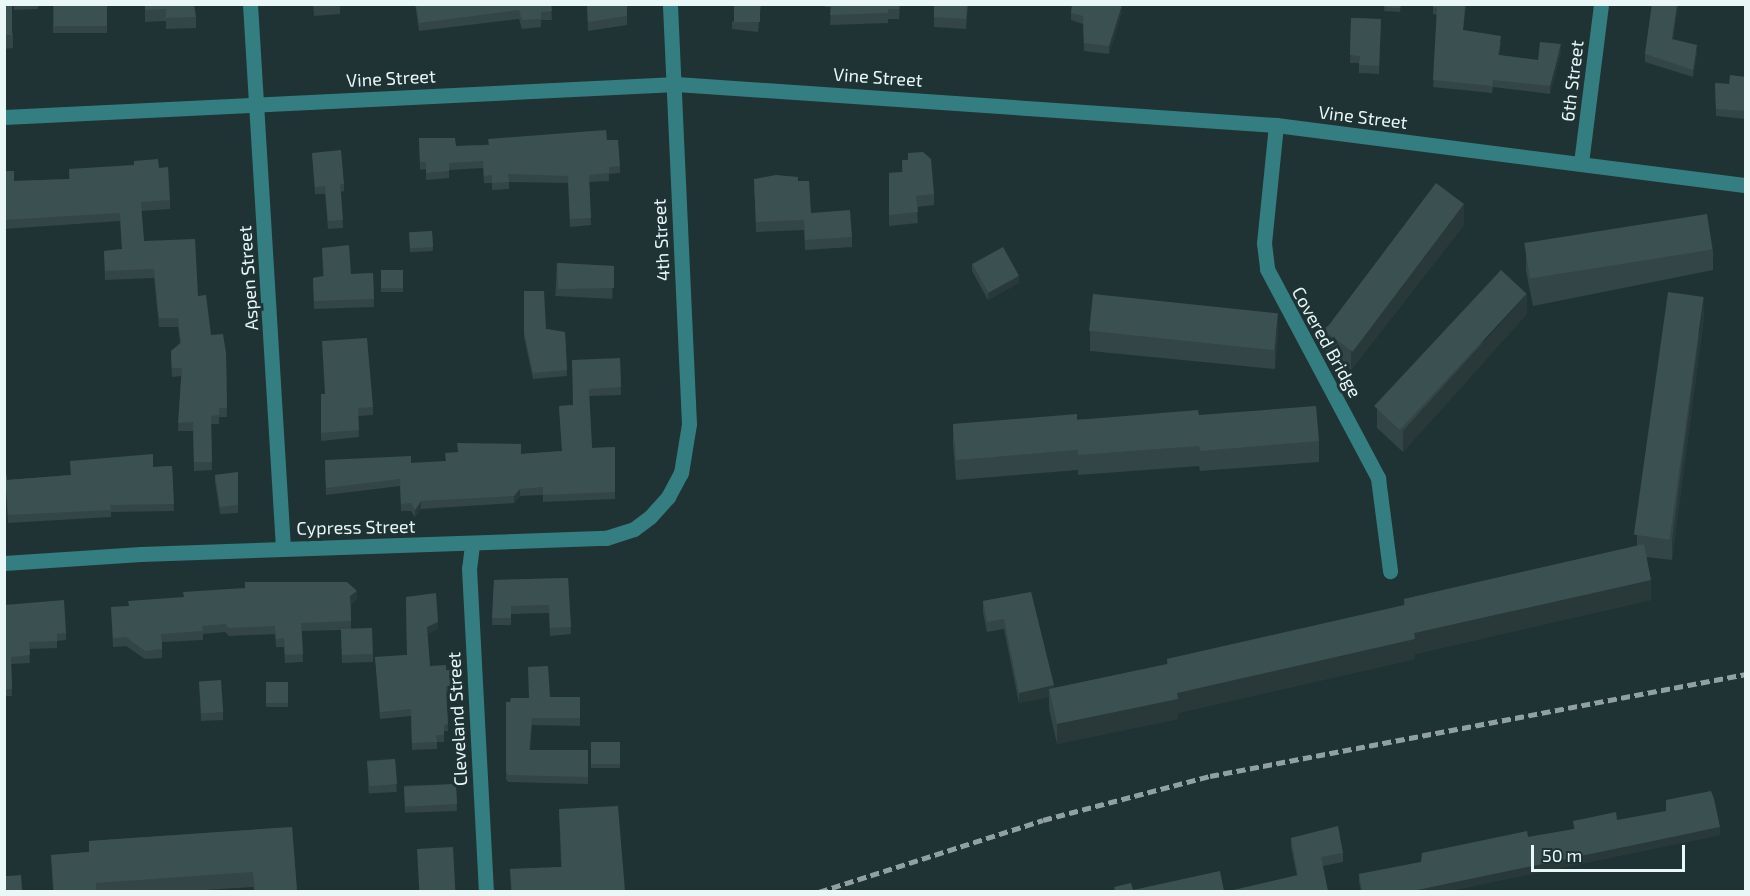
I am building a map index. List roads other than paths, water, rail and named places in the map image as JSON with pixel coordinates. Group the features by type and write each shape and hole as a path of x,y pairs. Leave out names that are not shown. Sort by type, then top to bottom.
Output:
{"street":[{"name":"Aspen Street","path":"250,4 254,104 259,134 284,548"},
{"name":"4th Street","path":"670,4 676,84 678,217 690,391 681,474"},
{"name":"6th Street","path":"1581,163 1601,4"},
{"name":"Vine Street","path":"4,117 676,84 1276,125 1746,185"},
{"name":"Covered Bridge","path":"1276,125 1264,243 1268,269 1378,478 1390,571"},
{"name":"Cypress Street","path":"4,562 284,548 472,544 606,538 634,529 668,497 681,474"},
{"name":"Cleveland Street","path":"472,544 469,568 486,891"}],"railway":[{"path":"819,892 1043,820 1210,776 1746,674"}]}
